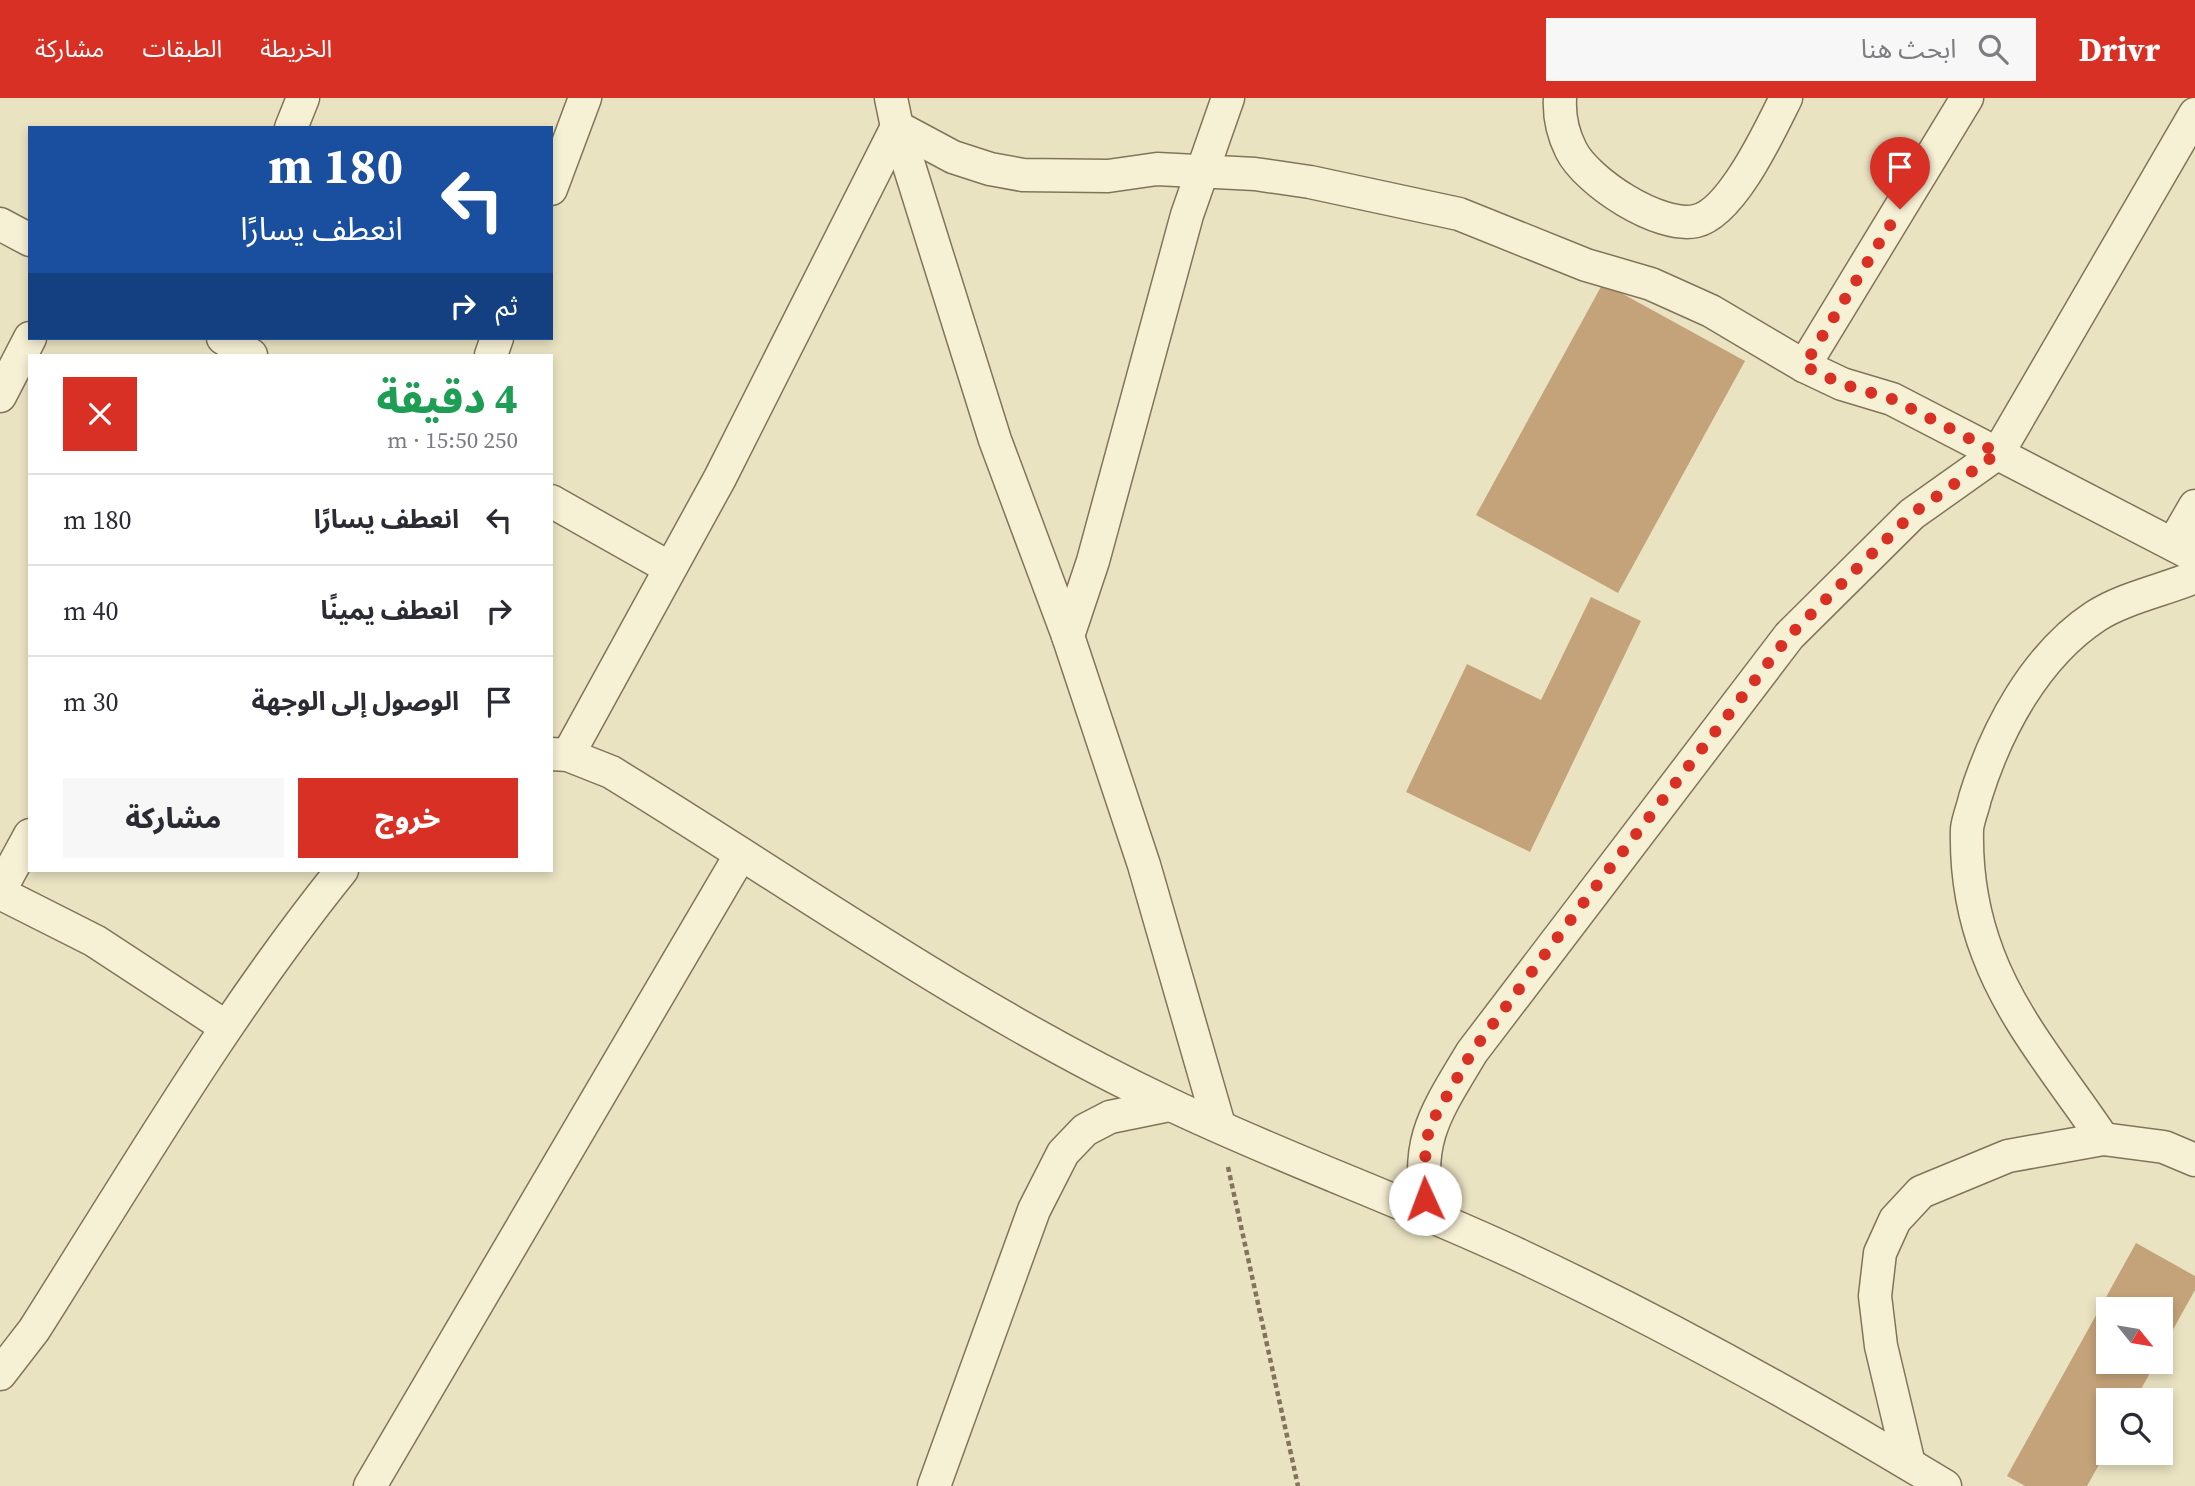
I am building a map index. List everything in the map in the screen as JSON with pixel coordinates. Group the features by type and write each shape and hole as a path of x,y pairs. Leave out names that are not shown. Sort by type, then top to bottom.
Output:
{"street":[{"path":"292,126 303,98"},
{"path":"553,184 585,98"},
{"path":"1068,636 1093,561 1202,171 1228,98"},
{"path":"1560,98 1559,114 1571,151 1587,171 1618,196 1666,220 1697,221 1726,204 1786,98"},
{"path":"1804,366 1968,98"},
{"path":"894,113 953,157 990,169 1023,175 1108,176 1157,169 1255,174 1310,182 1459,214 1586,265 1651,284 1711,310 1804,366 1842,384 1892,399 2184,550 2195,506"},
{"path":"894,113 720,478 560,754 611,772 957,989 1094,1066 1169,1105 1429,1215 1633,1310 1745,1369 1945,1486"},
{"path":"894,113 995,440 1068,636 1144,865 1219,1125"},
{"path":"1429,1215 1422,1183 1429,1127 1472,1052 1789,636 1912,514 1998,453 2195,114"},
{"path":"0,224 28,239"},
{"path":"0,396 29,340"},
{"path":"226,340 249,354"},
{"path":"553,502 668,567"},
{"path":"2102,1139 2021,1020 1988,955 1971,898 1967,827 1980,781 2006,722 2033,677 2060,646 2099,614 2195,577"},
{"path":"28,839 0,891 94,940 226,1027"},
{"path":"370,1486 741,854"},
{"path":"0,1374 34,1330 226,1027 303,918 340,872"},
{"path":"934,1486 1034,1210 1063,1153 1085,1130 1110,1117 1169,1105"},
{"path":"1909,1465 1881,1346 1875,1296 1880,1253 1895,1220 1921,1192 2008,1156 2102,1139 2164,1147 2195,1160"}],"path":[{"path":"1219,1125 1298,1486"}],"building":[{"path":"1603,283 1745,361 1618,593 1476,515"},
{"path":"1591,597 1641,621 1530,852 1406,792 1467,664 1541,700"},
{"path":"2136,1243 2195,1276 2195,1290 2174,1328 2174,1297 2106,1297"},
{"path":"2096,1315 2096,1374 2149,1374 2142,1388 2096,1388 2096,1465 2099,1465 2087,1486 2025,1486 2007,1476"}],"route":[{"path":"1425,1199 1422,1183 1429,1127 1448,1091 1472,1052 1590,894 1789,636 1912,514 1998,453 1892,399 1842,384 1804,366 1900,209"}]}
